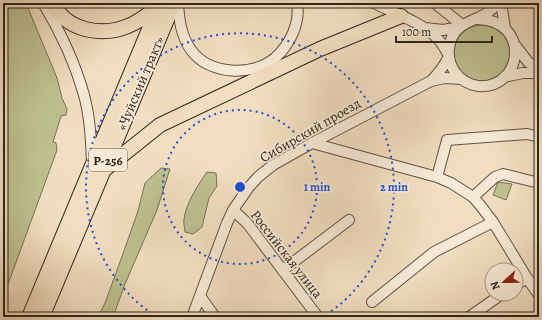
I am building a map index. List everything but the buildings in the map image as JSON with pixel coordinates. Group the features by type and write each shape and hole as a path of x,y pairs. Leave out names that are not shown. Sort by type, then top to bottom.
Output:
{"highway":[{"path":"53,3 60,14 68,21 84,29 94,31 116,30 128,26 137,22 159,5"},
{"name":"«Чуйский тракт»","path":"29,317 174,3"},
{"name":"«Чуйский тракт»","path":"42,317 159,5"},
{"path":"98,168 160,125 320,49 402,16"}],"street":[{"path":"43,3 68,53 84,95 98,168"},
{"path":"178,3 179,18 182,30 189,46 197,56 219,68 241,70 252,69 264,64 283,50 297,23 297,3"},
{"path":"374,3 402,16 438,39 449,56 453,69 462,80 476,85 491,85 504,77 512,68 515,57 515,45 513,39 504,28 492,21 477,19"},
{"path":"434,3 461,26"},
{"path":"423,28 443,30 461,26 489,12 497,3"},
{"path":"502,3 504,28"},
{"path":"449,56 452,39 461,26"},
{"path":"515,45 528,62 539,71"},
{"name":"Сибирский проезд","path":"431,81 442,70 449,56"},
{"path":"504,77 539,71"},
{"name":"Сибирский проезд","path":"192,317 233,210 258,177 273,165 312,142 431,81 445,78 462,80"},
{"path":"437,177 447,140 527,134 539,137"},
{"path":"312,142 437,177 451,183 473,197 493,222 539,295"},
{"path":"473,197 495,177 504,174 539,183"},
{"name":"Российская улица","path":"233,210 247,224 318,317"},
{"path":"283,270 349,220"},
{"path":"372,302 434,252 493,222"},
{"path":"200,296 215,317"},
{"path":"469,317 491,302"}],"green space":[{"path":"3,3 26,3 57,78 62,98 67,109 66,115 61,116 53,142 56,143 57,150 3,298"},
{"path":"477,25 487,25 502,33 508,42 510,53 508,64 502,73 487,81 477,81 466,76 459,69 454,58 454,48 459,37 466,30"},
{"path":"161,168 170,169 157,210 125,284 113,317 98,317 105,303 124,251 138,211 145,183"},
{"path":"207,172 216,173 217,186 209,198 202,227 193,234 185,232 184,221 187,207 196,188"},
{"path":"498,182 512,184 506,200 493,195"}]}
